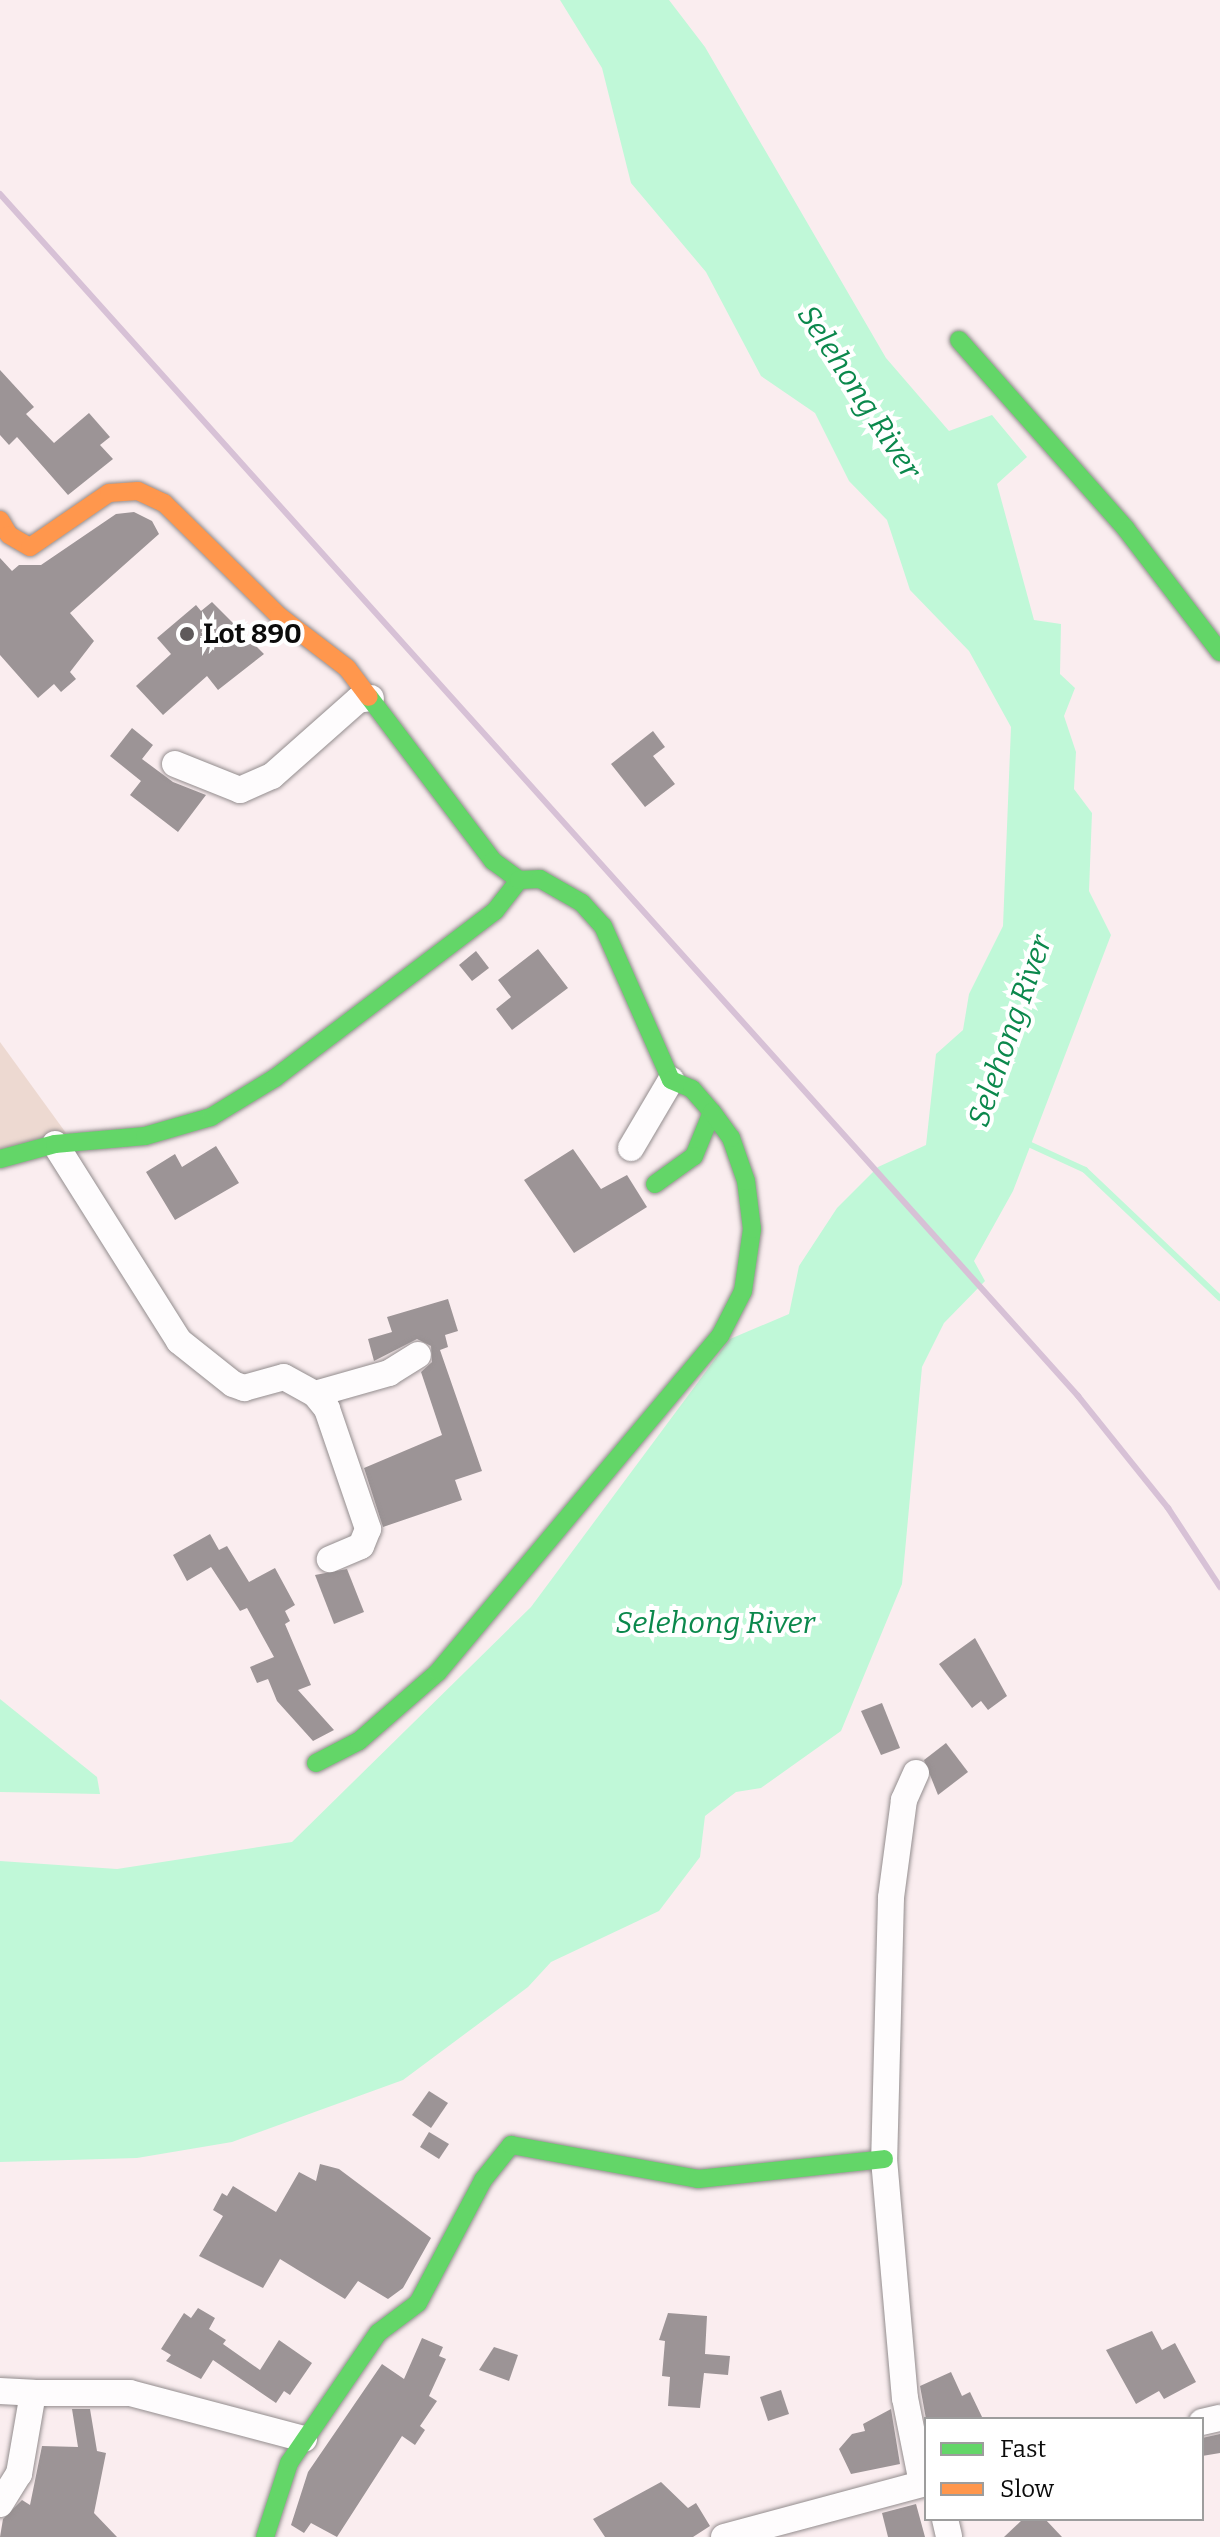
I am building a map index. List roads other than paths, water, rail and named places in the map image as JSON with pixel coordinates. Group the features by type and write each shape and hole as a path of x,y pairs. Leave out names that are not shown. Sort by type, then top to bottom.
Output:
{"street":[{"path":"959,340 1116,517 1220,652"},
{"path":"0,520 9,535 30,547 109,493 150,495 279,616 347,668 493,861 519,880 540,879 559,887 603,926 671,1080 692,1089 712,1112 731,1138 746,1181 752,1229 743,1291 720,1336 438,1672 359,1741 316,1763"},
{"path":"175,764 240,790 272,776 358,700 371,698"},
{"path":"0,1159 55,1144 178,1129 241,1101 495,911 519,880"},
{"path":"631,1148 671,1080"},
{"path":"655,1184 694,1156 712,1112"},
{"path":"55,1144 179,1341 233,1384 244,1388 284,1377 315,1394 327,1409 368,1529 361,1546 330,1559"},
{"path":"315,1394 389,1373 418,1355"},
{"path":"724,2537 924,2483 905,2398 884,2159 891,1898 904,1800 916,1773"},
{"path":"265,2537 289,2463 304,2439 378,2333 418,2303 437,2275 483,2180 511,2145 698,2179 884,2159"},
{"path":"0,2391 130,2393 304,2439"},
{"path":"0,2504 19,2474 33,2393"}],"water":[{"name":"Selehong River","path":"560,0 669,0 705,47 886,358 949,431 992,415 1027,457 997,484 1034,620 1061,624 1060,674 1075,688 1064,716 1076,752 1074,789 1092,813 1089,891 1111,935 1013,1191 974,1261 985,1281 944,1323 922,1367 902,1584 841,1731 761,1788 736,1792 705,1816 700,1857 659,1911 551,1962 528,1987 403,2080 232,2142 137,2158 0,2162 0,1861 117,1869 292,1842 531,1607 730,1339 789,1314 799,1266 837,1208 878,1167 926,1145 936,1054 963,1030 969,994 1003,926 1011,727 969,651 910,590 887,520 849,481 815,413 761,376 706,272 631,183 602,68"},
{"path":"0,1699 97,1777 100,1794 0,1792"}],"waterway":[{"path":"1022,1141 1085,1170 1220,1298"}],"railway":[{"path":"0,194 1078,1396 1168,1508 1220,1587"}],"place":[{"name":"Lot 890","path":"187,634"}]}
